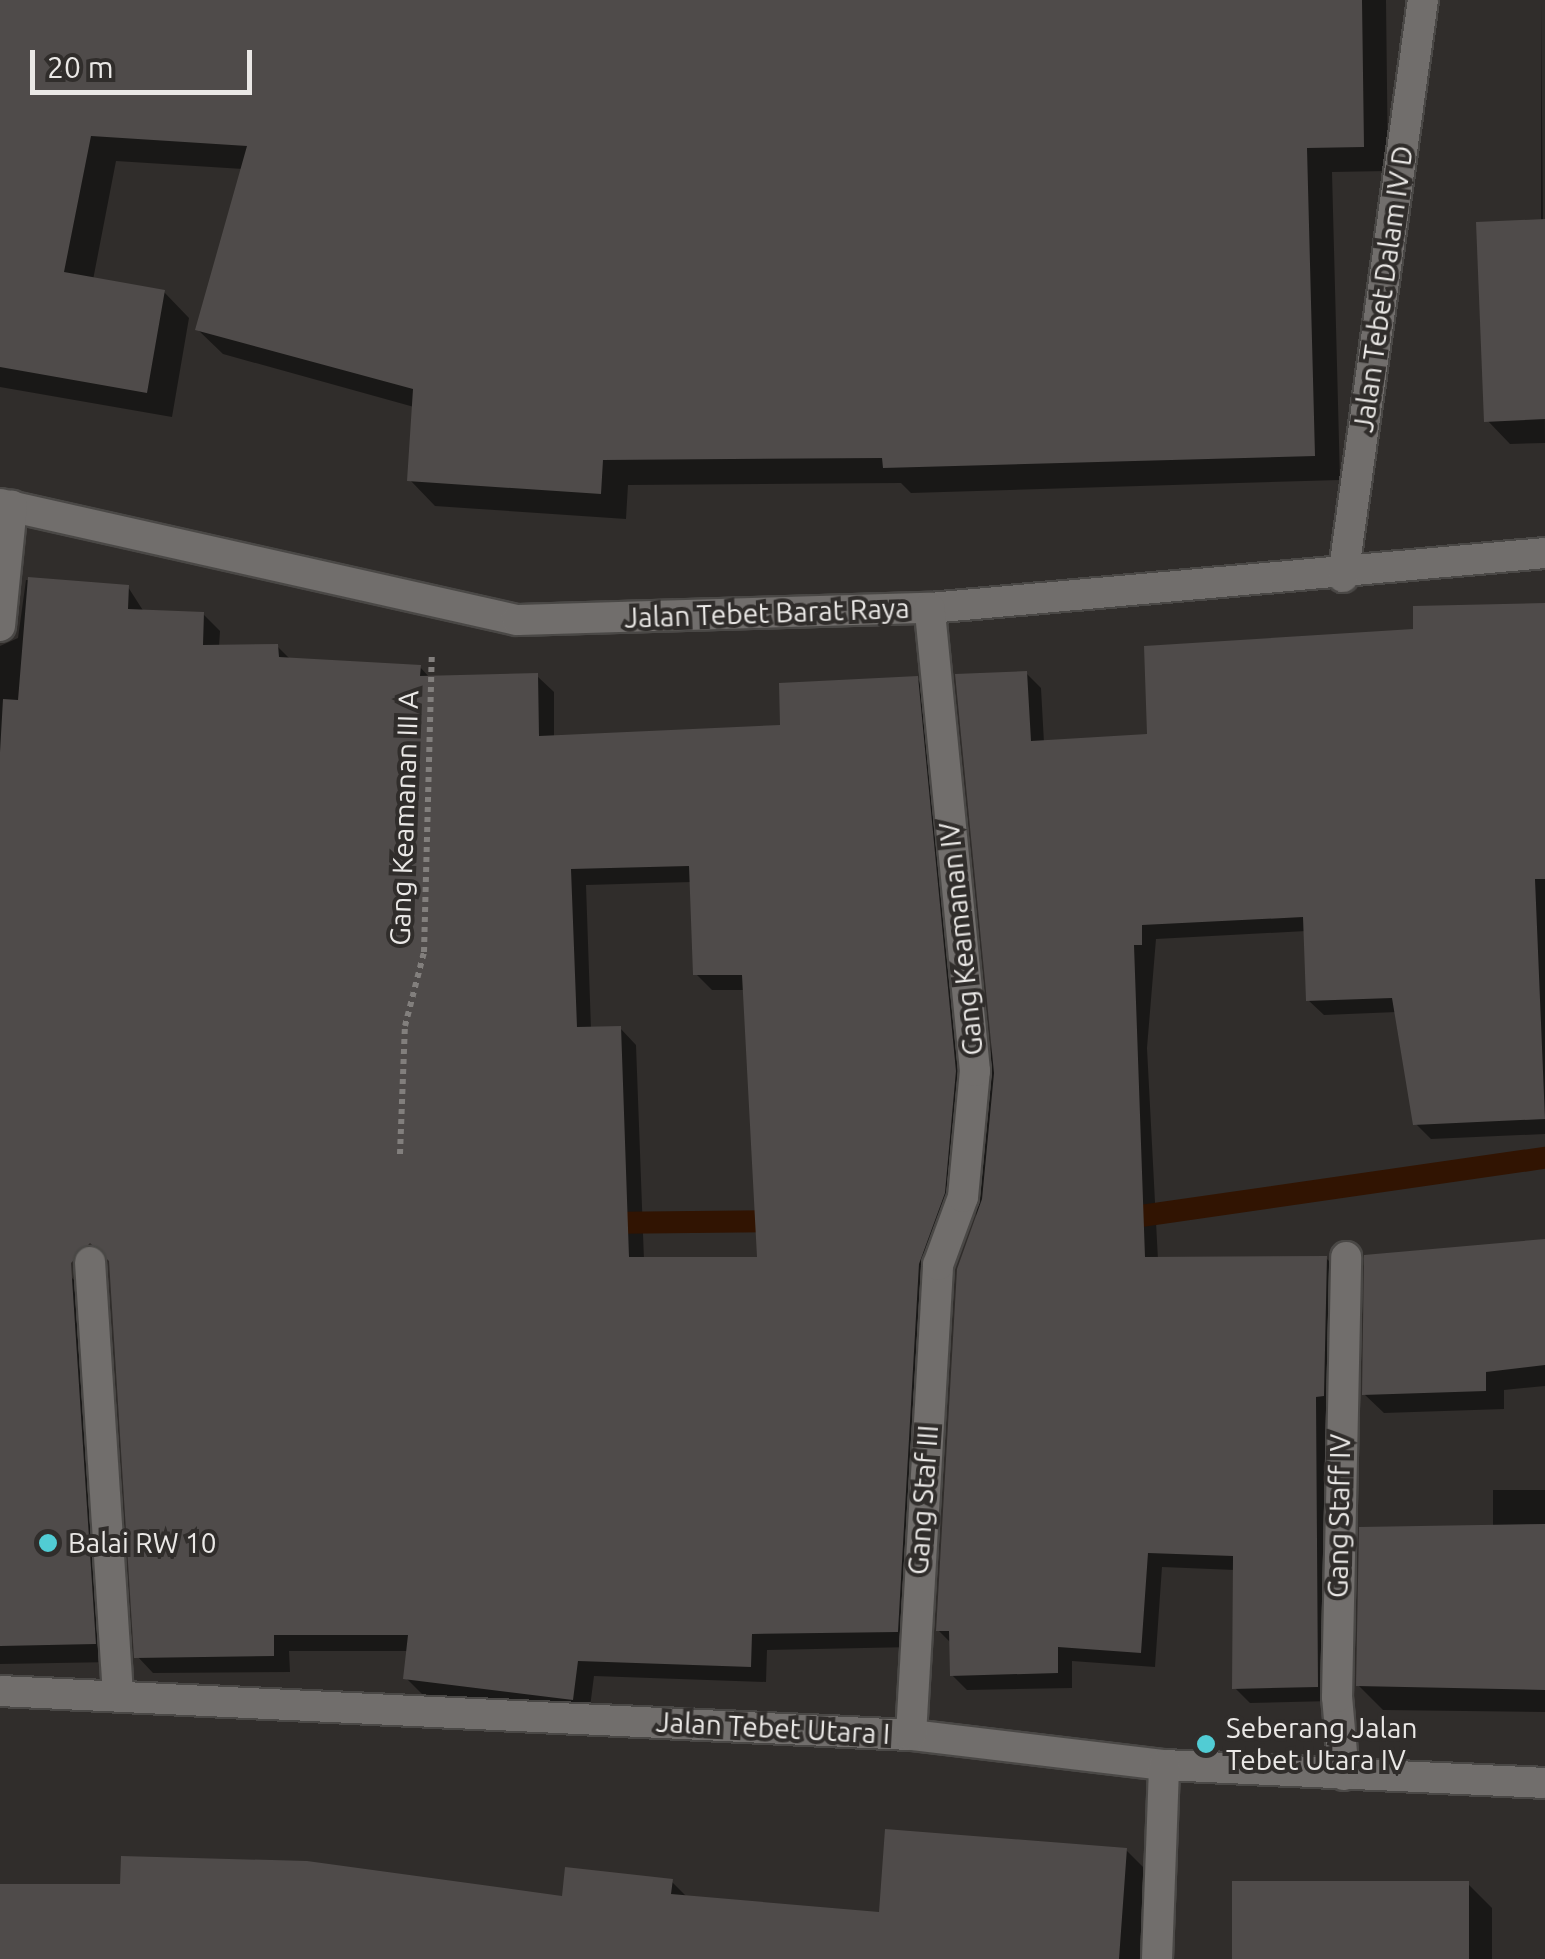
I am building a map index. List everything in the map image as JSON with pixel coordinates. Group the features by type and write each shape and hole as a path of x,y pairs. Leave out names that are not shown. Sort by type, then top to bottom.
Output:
{"street":[{"name":"Jalan Tebet Dalam IV D","path":"1343,577 1424,0"},
{"name":"Jalan Tebet Barat Raya","path":"6,505 517,620 930,608 1343,577 1545,553"},
{"path":"0,626 6,505"},
{"name":"Gang Keamanan IV","path":"930,608 972,996 976,1072 962,1196 938,1265"},
{"name":"Gang Staff IV","path":"1344,1774 1336,1697 1346,1257"},
{"path":"90,1262 118,1693"},
{"name":"Gang Staf III","path":"911,1735 938,1265"},
{"name":"Jalan Tebet Utara I","path":"0,1691 118,1693 911,1735 1164,1765 1545,1783"},
{"path":"1157,1959 1164,1765"}],"path":[{"name":"Gang Keamanan III A","path":"400,1154 405,1026 424,952 435,600"}],"building":[{"path":"0,0 1362,0 1364,147 1307,148 1315,456 883,468 882,458 603,460 601,494 407,481 413,389 195,330 247,146 91,136 64,272 165,290 147,393 0,367"},
{"path":"1545,219 1545,419 1484,422 1476,222"},
{"path":"28,577 129,585 128,609 204,612 203,645 278,644 279,657 421,665 420,676 538,673 539,736 780,725 779,683 918,676 956,1071 945,1193 919,1264 898,1632 752,1634 751,1667 578,1661 573,1700 403,1679 408,1635 274,1635 274,1656 134,1658 109,1261 90,1243 71,1263 96,1644 0,1646 0,752 3,699 18,700","holes":["689,866 693,975 742,975 757,1257 629,1257 621,1026 577,1027 571,869"]},
{"path":"1545,603 1545,879 1535,879 1545,1119 1413,1125 1392,998 1306,1001 1303,917 1142,925 1142,945 1134,945 1145,1257 1327,1256 1324,1396 1316,1397 1318,1687 1232,1689 1233,1556 1148,1553 1141,1653 1058,1647 1058,1673 950,1676 949,1631 936,1631 957,1269 982,1199 994,1073 955,674 1027,671 1031,741 1147,734 1144,646 1413,629 1413,606"},
{"path":"1545,1239 1545,1365 1486,1372 1486,1391 1362,1395 1364,1255"},
{"path":"1545,1524 1545,1690 1356,1686 1359,1527"},
{"path":"885,1829 1127,1848 1119,1959 0,1959 0,1884 120,1884 121,1856 307,1861 562,1896 565,1867 673,1879 671,1894 879,1912"},
{"path":"1232,1881 1469,1881 1469,1959 1232,1959"}],"waterway":[{"path":"1113,1220 1545,1158"},
{"path":"598,1223 786,1221"}],"place":[{"name":"Balai RW 10","path":"48,1543"},
{"name":"Seberang Jalan Tebet Utara IV","path":"1206,1744"}]}
